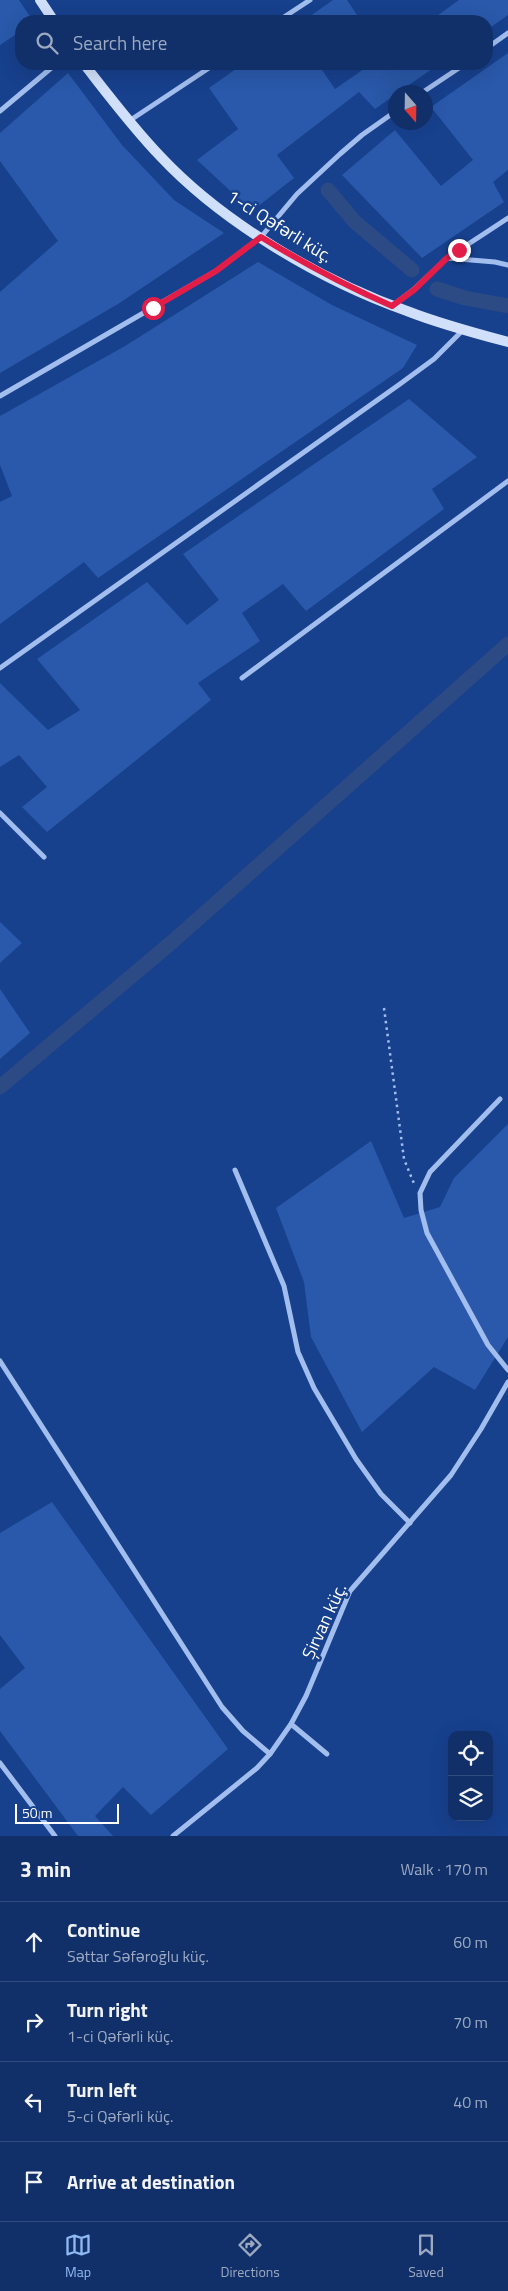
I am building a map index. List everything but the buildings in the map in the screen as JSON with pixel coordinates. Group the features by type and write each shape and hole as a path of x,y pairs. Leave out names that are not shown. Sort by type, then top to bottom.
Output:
{"street":[{"path":"40,0 50,15"},
{"path":"287,15 310,0"},
{"path":"493,44 508,33"},
{"path":"0,111 49,70"},
{"name":"1-ci Qəfərli küç.","path":"89,70 129,121 169,165 212,203 261,237 300,262 392,306 464,330 508,342"},
{"path":"129,121 206,70"},
{"path":"433,85 456,70"},
{"path":"0,396 216,271 261,237 316,176 362,135 388,117"},
{"path":"392,306 414,290 447,258 508,218"},
{"path":"447,258 508,264"},
{"path":"0,668 400,384 434,359 464,330"},
{"path":"242,678 508,481"},
{"path":"0,813 44,857"},
{"path":"500,1099 430,1172 420,1193 421,1210 428,1233 488,1345 508,1370"},
{"path":"235,1170 284,1286 298,1352 314,1388 356,1458 376,1487 410,1523"},
{"path":"0,1360 222,1707 243,1731 270,1754"},
{"name":"Şirvan küç.","path":"173,1836 257,1768 270,1754 291,1724 306,1696 350,1591 451,1474 481,1429 508,1382"},
{"path":"291,1724 327,1754"},
{"path":"0,1763 55,1836"}],"path":[{"path":"384,1008 404,1159 412,1182 420,1193"}],"shaded area":[{"path":"0,0 19,0 29,15 15,15 15,35 0,45"},
{"path":"333,0 347,0 357,15 312,15"},
{"path":"459,0 508,0 508,15 493,26 493,15 438,15"},
{"path":"508,53 508,170 493,182 504,202 422,258 342,175 395,130 441,186 473,160 433,110 433,106 484,70 493,70 493,64"},
{"path":"234,70 322,70 335,89 362,70 430,70 409,85 388,85 388,100 375,109 359,92 277,155 294,178 252,211 197,160 238,129 209,88"},
{"path":"68,73 122,145 174,200 224,233 118,304 0,373 0,292 58,241 0,161 0,133"},
{"path":"258,262 332,305 417,345 403,368 98,578 84,562 0,624 0,502 12,496 0,465 0,416 125,346"},
{"path":"409,399 477,457 432,489 444,509 306,611 283,584 242,613 260,641 198,683 211,700 47,832 22,807 47,787 19,755 0,767 0,683 48,730 80,710 37,659 147,582 187,625 219,600 183,554"},
{"path":"0,922 22,943 0,963"},
{"path":"0,989 30,1033 0,1059"},
{"path":"508,1124 508,1337 475,1390 434,1367 362,1432 311,1337 304,1282 276,1208 371,1141 404,1218 440,1207 454,1178"},
{"path":"52,1502 228,1749 151,1815 123,1787 95,1816 113,1836 78,1836 0,1731 0,1689 25,1668 0,1635 0,1533"}],"waterway":[{"path":"328,190 355,222 412,270"},
{"path":"437,289 465,298 508,306"},
{"path":"0,1087 172,942 508,644"}],"route":[{"path":"153,308 216,271 261,237 300,262 392,306 414,290 447,258 459,250"}]}
